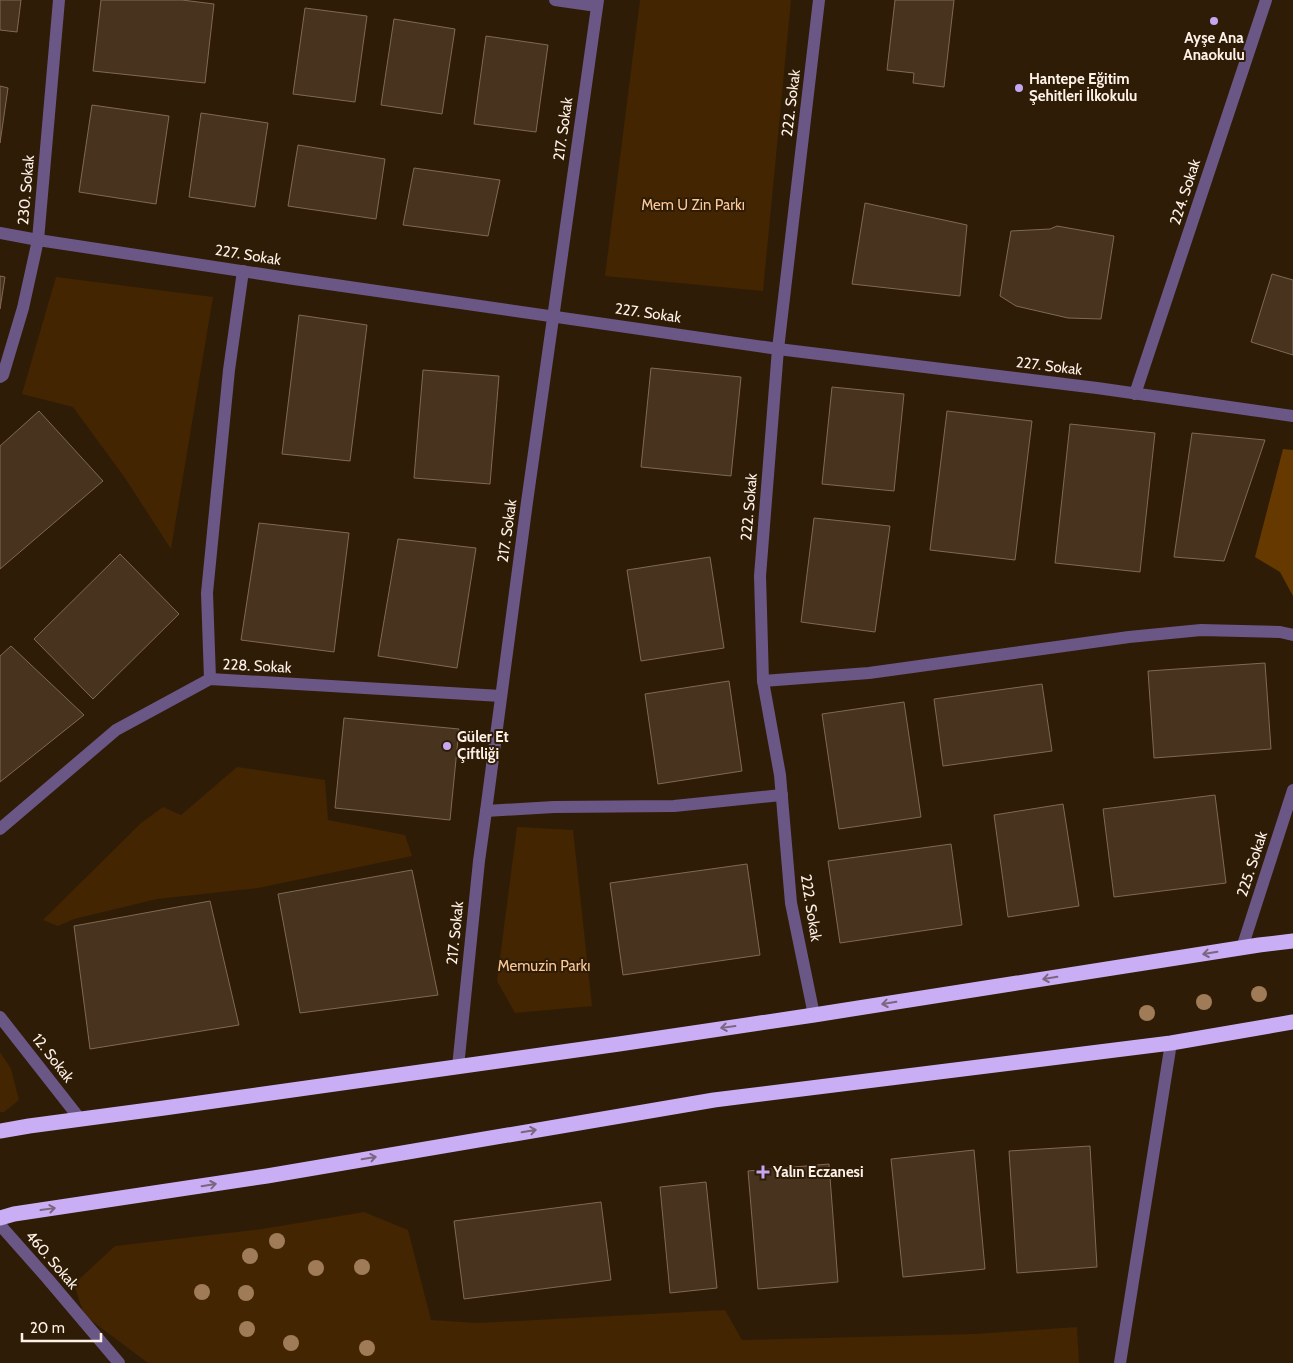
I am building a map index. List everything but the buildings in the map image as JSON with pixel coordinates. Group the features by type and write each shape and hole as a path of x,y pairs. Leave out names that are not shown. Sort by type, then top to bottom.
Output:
{"highway":[{"path":"0,1131 458,1067 1293,941"},
{"path":"0,1218 14,1214 227,1182 714,1100 1171,1043 1293,1022"}],"street":[{"name":"230. Sokak","path":"0,377 3,375 23,308 38,240 59,0"},
{"path":"555,0 597,3"},
{"name":"222. Sokak","path":"814,1014 791,903 780,776 764,681 760,576 778,349 819,0"},
{"name":"224. Sokak","path":"1135,394 1266,0"},
{"name":"217. Sokak","path":"458,1067 486,811 501,696 597,3"},
{"name":"227. Sokak","path":"0,233 243,271 778,349 1293,416"},
{"path":"210,680 207,593 229,370 243,271"},
{"path":"764,681 869,672 1129,637 1200,630 1280,632 1293,635"},
{"name":"228. Sokak","path":"0,829 116,730 210,680 501,696"},
{"name":"225. Sokak","path":"1242,948 1293,790"},
{"path":"486,811 554,807 674,806 782,795"},
{"name":"12. Sokak","path":"0,1017 80,1119"},
{"path":"1120,1363 1171,1043"},
{"name":"460. Sokak","path":"0,1225 119,1363"}],"green space":[{"name":"Mem U Zin Parkı","path":"640,0 791,0 763,291 605,276"},
{"path":"56,277 213,297 171,549 125,478 73,407 22,394"},
{"path":"237,767 325,780 328,820 405,835 412,856 258,888 157,899 74,919 58,926 43,920 141,823 163,807 181,815"},
{"name":"Memuzin Parkı","path":"517,827 573,830 592,1006 515,1013 497,981"},
{"path":"0,1052 11,1069 19,1100 4,1112 0,1112"},
{"path":"364,1212 408,1230 431,1320 478,1323 725,1310 742,1340 975,1334 1077,1327 1079,1363 148,1363 84,1315 74,1284 115,1246 262,1229"}],"shaded area":[{"path":"1283,449 1293,450 1293,596 1280,572 1255,557"}],"place":[{"name":"Ayşe Ana Anaokulu","path":"1214,21"},
{"name":"Hantepe Eğitim Şehitleri İlkokulu","path":"1019,88"},
{"name":"Güler Et Çiftliği","path":"447,746"},
{"name":"Yalın Eczanesi","path":"763,1172"}]}
